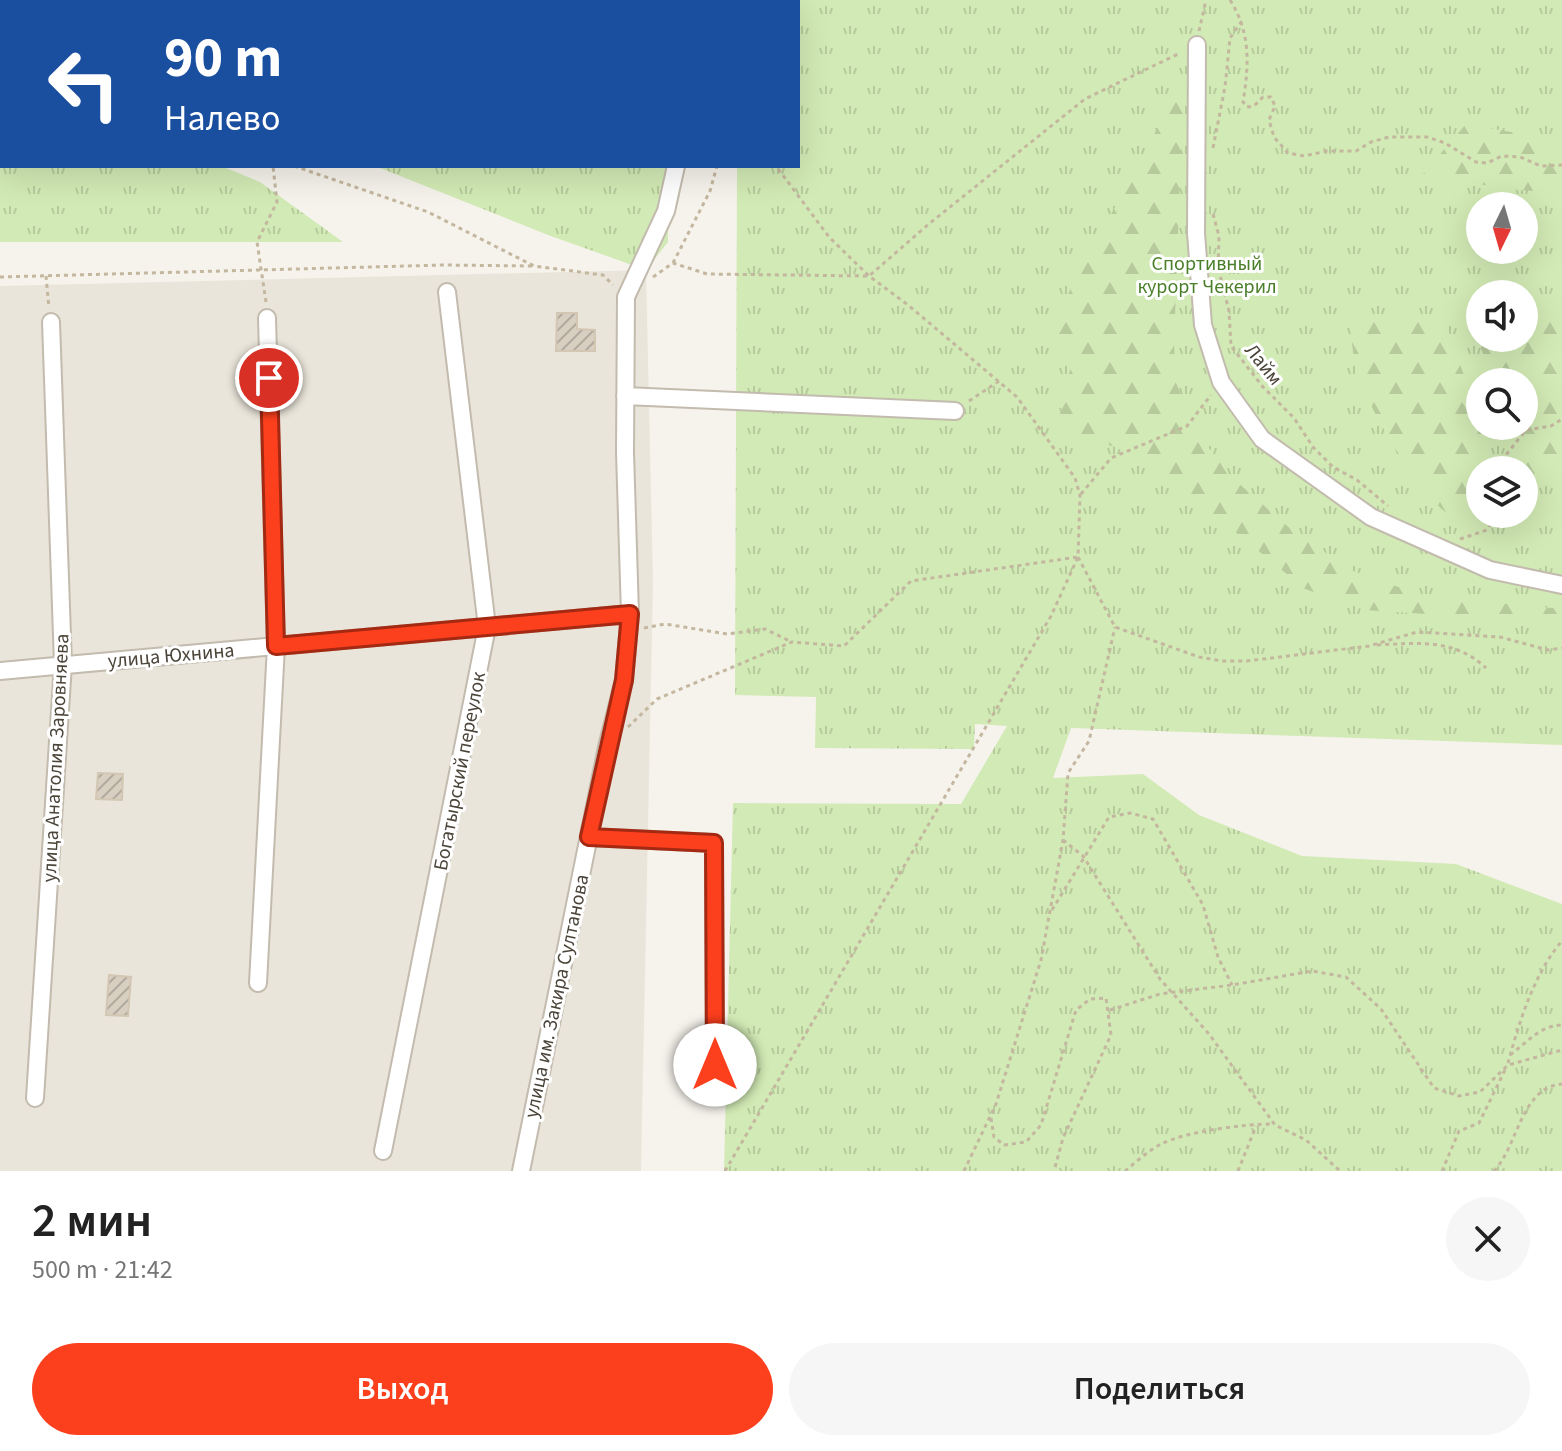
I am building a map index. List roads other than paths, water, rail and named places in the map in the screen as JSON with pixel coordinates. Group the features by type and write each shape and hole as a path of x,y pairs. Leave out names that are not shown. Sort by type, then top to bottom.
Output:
{"street":[{"path":"1197,45 1196,233 1203,325 1221,382 1262,439 1371,517 1490,570 1562,585"},
{"name":"улица им. Закира Султанова","path":"521,1171 624,680 630,614 626,297 666,211 676,168"},
{"name":"Богатырский переулок","path":"383,1151 487,627 447,292"},
{"path":"258,983 276,646 267,318"},
{"name":"улица Анатолия Заровняева","path":"35,1098 63,664 51,322"},
{"path":"625,396 955,411"},
{"name":"улица Юхнина","path":"0,671 630,614"},
{"path":"589,837 714,843 715,1097"}],"park label":[{"name":"Спортивный курорт Чекерил","path":"1207,274"}]}
